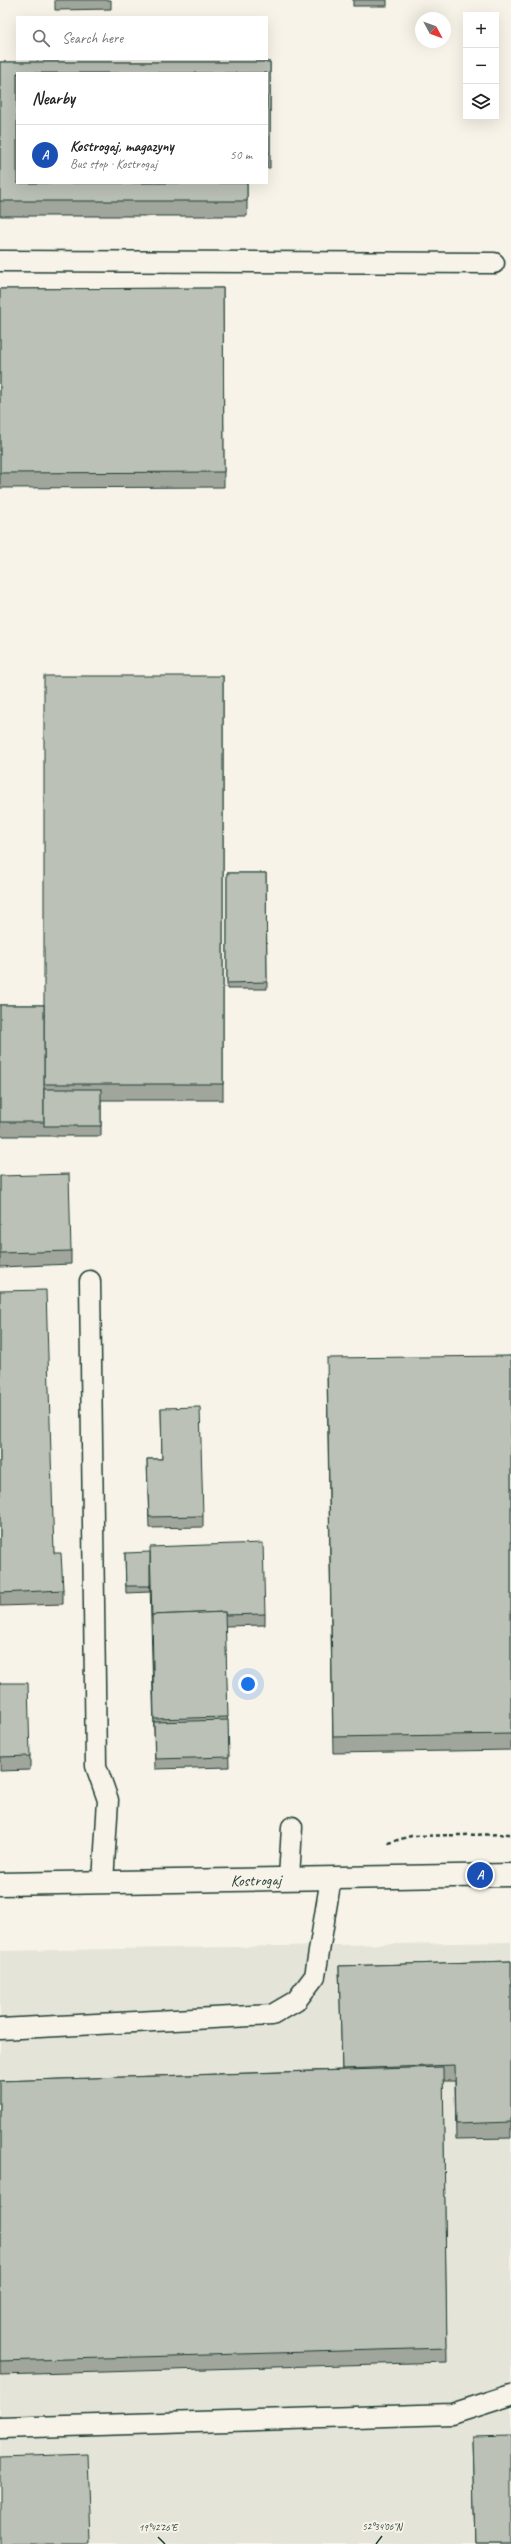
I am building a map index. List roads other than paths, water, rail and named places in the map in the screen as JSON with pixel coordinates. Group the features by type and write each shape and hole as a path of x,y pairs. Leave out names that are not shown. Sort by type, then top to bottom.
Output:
{"street":[{"name":"Kostrogaj","path":"0,1884 511,1874"}],"lane":[{"path":"0,261 494,263"},
{"path":"90,1281 96,1766 108,1800 104,1882"},
{"path":"289,1878 292,1826"},
{"path":"0,2029 272,2015 296,2001 315,1976 331,1878"},
{"path":"0,2428 452,2414 511,2395"}],"place":[{"name":"Kostrogaj, magazyny","path":"480,1875"}]}
